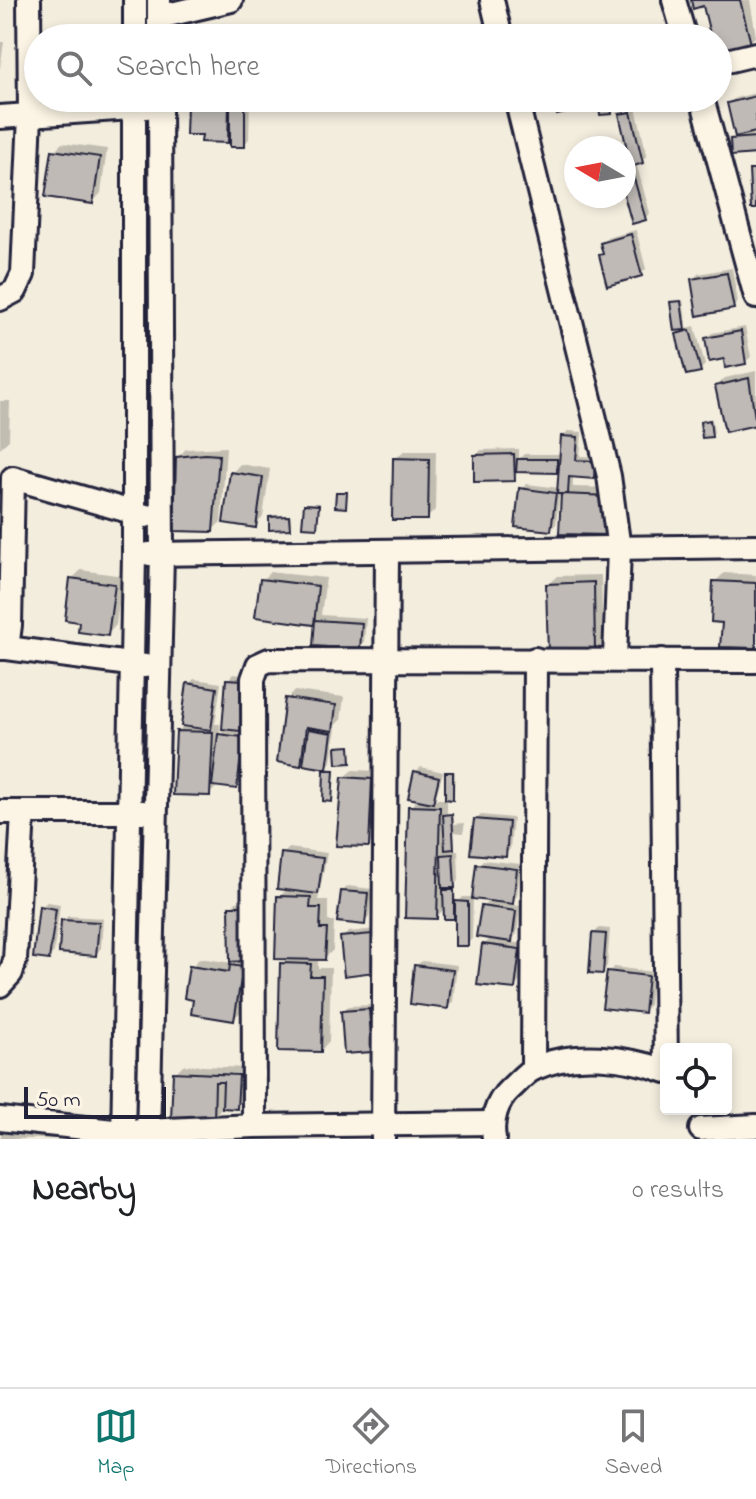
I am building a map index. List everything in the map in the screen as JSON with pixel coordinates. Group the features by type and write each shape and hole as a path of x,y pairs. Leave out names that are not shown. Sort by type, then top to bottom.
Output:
{"street":[{"path":"29,0 29,24"},
{"path":"135,0 135,24"},
{"path":"159,18 231,0"},
{"path":"492,0 498,24"},
{"path":"674,0 681,24"},
{"path":"732,60 756,54"},
{"path":"0,299 15,291 23,274 30,112"},
{"path":"0,117 56,112"},
{"path":"123,1135 134,554 134,112"},
{"path":"148,1135 162,554 160,112"},
{"path":"519,112 609,476 619,549 615,658"},
{"path":"707,112 748,236 756,297"},
{"path":"134,206 161,205"},
{"path":"134,326 161,328"},
{"path":"159,667 4,648 7,477 162,521"},
{"path":"134,554 756,546"},
{"path":"383,1132 387,551"},
{"path":"254,1126 253,679 258,665 269,660 615,658 756,661"},
{"path":"533,1069 535,659"},
{"path":"662,660 666,1043"},
{"path":"0,812 157,812"},
{"path":"0,985 11,973 15,960 23,813"},
{"path":"126,963 153,965"},
{"path":"0,1119 123,1135 254,1126 383,1132 493,1131 504,1095 533,1069 601,1057 633,1060 660,1068"},
{"path":"698,1126 756,1126"}],"building":[{"path":"691,0 740,0 751,44 732,49 732,24 708,24 703,6 693,9"},
{"path":"756,96 756,132 735,137 729,112 732,112 732,102"},
{"path":"187,112 229,112 228,143 201,142 202,135 186,135"},
{"path":"230,112 245,112 245,147 230,147"},
{"path":"631,112 643,163 636,165 636,136 624,136 619,114"},
{"path":"756,137 756,154 731,156 730,139"},
{"path":"52,150 100,157 93,204 45,197"},
{"path":"749,170 756,170 756,209 751,209"},
{"path":"636,186 646,220 632,224 628,208 636,208"},
{"path":"631,234 642,276 607,286 599,255 603,254 600,243"},
{"path":"727,273 734,309 697,316 691,279"},
{"path":"681,301 685,330 674,331 670,302"},
{"path":"690,330 701,372 686,375 676,334"},
{"path":"741,331 746,364 725,368 724,359 709,362 705,338"},
{"path":"749,378 756,425 725,432 715,386"},
{"path":"710,420 712,437 702,438 700,422"},
{"path":"561,436 578,437 576,460 595,461 594,479 569,477 568,494 557,494"},
{"path":"514,454 515,481 474,482 474,455"},
{"path":"219,455 213,532 174,531 176,457"},
{"path":"393,458 429,459 428,520 392,520"},
{"path":"517,459 557,459 557,473 516,472"},
{"path":"230,472 263,477 256,528 223,523"},
{"path":"519,488 556,493 551,531 515,527"},
{"path":"336,492 347,492 346,508 335,507"},
{"path":"561,494 610,496 608,535 559,534"},
{"path":"304,504 319,505 317,528 302,527"},
{"path":"289,516 290,529 269,530 269,517"},
{"path":"70,578 115,584 108,636 78,632 79,622 65,620"},
{"path":"260,579 318,586 314,625 255,617"},
{"path":"713,581 756,583 756,648 720,647 722,623 711,622"},
{"path":"594,582 595,654 548,654 546,584"},
{"path":"315,620 362,623 360,649 313,646"},
{"path":"226,679 244,680 240,731 222,729"},
{"path":"187,683 217,688 211,730 181,726"},
{"path":"285,698 336,705 333,731 306,727 301,766 277,762"},
{"path":"308,729 332,733 327,769 303,765"},
{"path":"176,731 213,732 210,796 173,795"},
{"path":"218,734 243,737 237,789 212,786"},
{"path":"350,746 351,763 337,764 336,747"},
{"path":"324,770 334,770 332,802 323,801"},
{"path":"414,771 439,777 433,803 408,798"},
{"path":"445,772 453,772 453,800 445,799"},
{"path":"342,777 372,779 369,847 336,846"},
{"path":"408,806 440,807 437,919 405,918"},
{"path":"452,814 454,849 445,850 443,815"},
{"path":"474,819 509,822 506,857 470,854"},
{"path":"281,853 323,858 318,894 277,889"},
{"path":"453,854 455,888 442,888 441,855"},
{"path":"476,864 517,869 513,904 472,899"},
{"path":"443,890 454,890 454,919 444,919"},
{"path":"341,891 368,893 365,925 337,922"},
{"path":"277,896 311,897 310,908 321,908 320,929 327,929 325,960 275,959"},
{"path":"455,901 468,902 468,946 455,946"},
{"path":"39,906 56,909 49,960 33,958"},
{"path":"229,906 242,906 244,961 230,962"},
{"path":"481,906 516,911 512,942 476,937"},
{"path":"61,920 99,922 96,956 59,953"},
{"path":"592,933 606,934 603,974 589,973"},
{"path":"372,934 375,972 344,976 340,937"},
{"path":"482,944 520,949 515,989 477,985"},
{"path":"280,963 311,964 310,976 323,976 321,1052 278,1051"},
{"path":"230,965 243,967 234,1021 191,1014 193,1000 184,998 189,966 229,972"},
{"path":"414,965 453,970 448,1009 410,1004"},
{"path":"607,971 648,976 644,1013 602,1008"},
{"path":"369,1009 372,1052 344,1054 341,1011"},
{"path":"173,1072 239,1075 237,1109 222,1108 223,1082 215,1082 214,1122 171,1120"}]}
